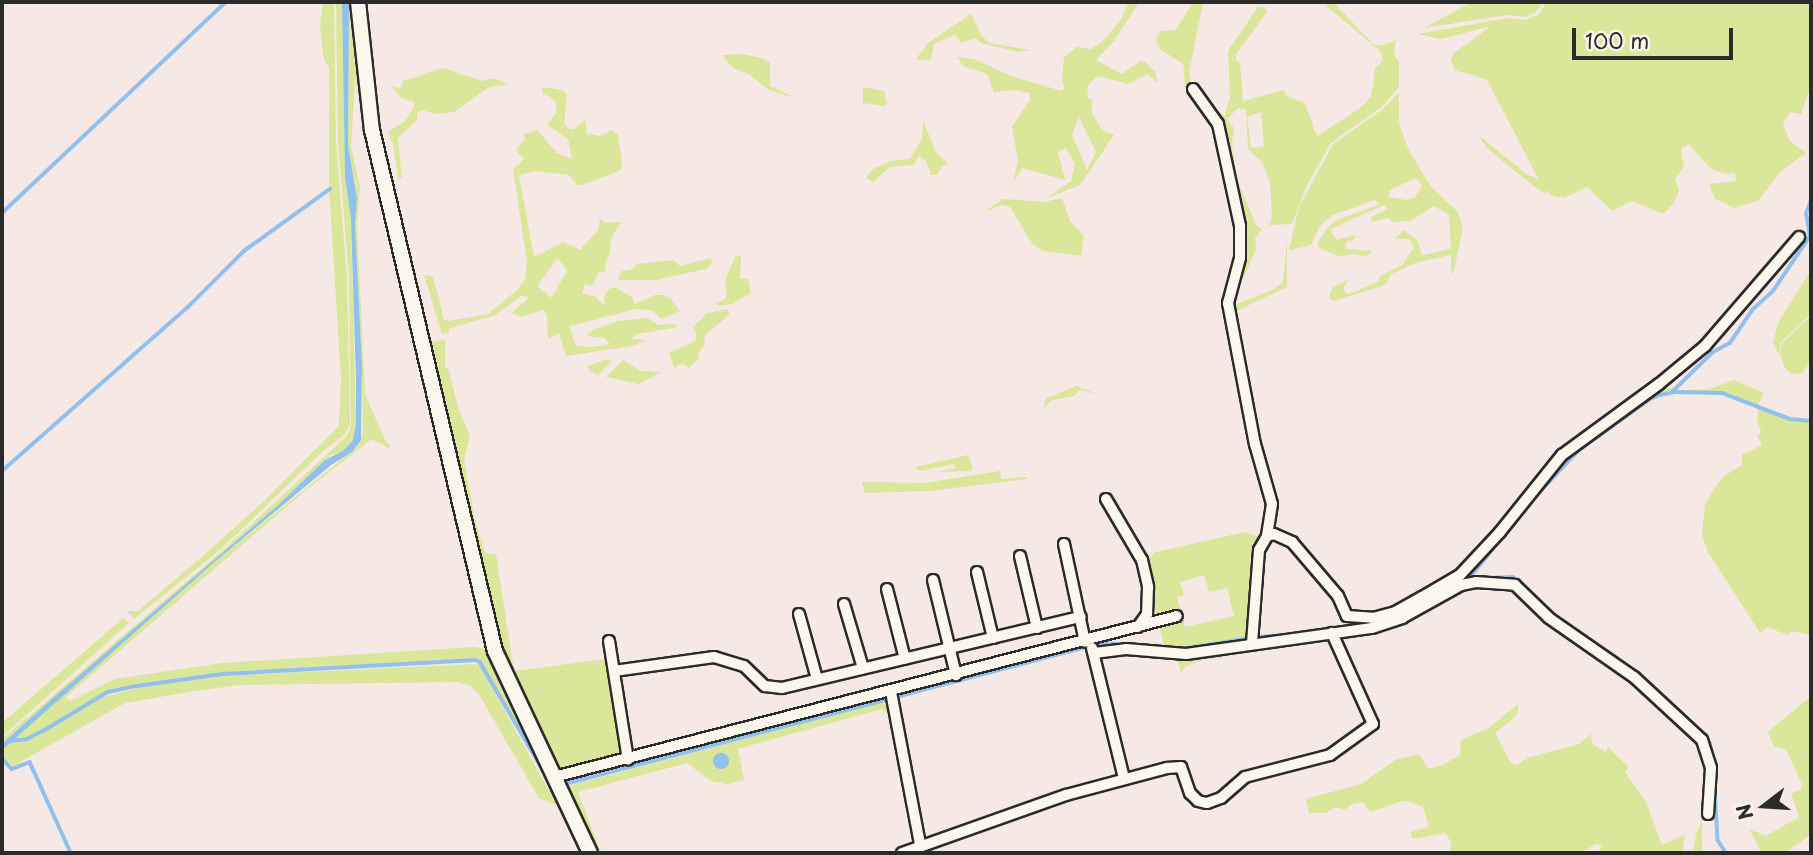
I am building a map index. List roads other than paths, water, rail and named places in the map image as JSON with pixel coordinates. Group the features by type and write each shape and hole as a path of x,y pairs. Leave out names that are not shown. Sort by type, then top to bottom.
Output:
{"street":[{"path":"358,2 372,130 491,637 507,681 590,853"},
{"path":"1193,89 1218,124 1229,188 1240,226 1240,258 1228,303 1255,444 1272,505 1266,536 1259,550 1252,643"},
{"path":"1266,536 1274,534 1292,542 1338,596 1347,616 1373,618 1395,612 1422,597 1460,575 1500,532 1562,454 1659,384 1705,346 1799,237"},
{"path":"1105,499 1142,560 1148,587 1147,614 1138,626"},
{"path":"1064,544 1124,778"},
{"path":"1020,556 1037,628"},
{"path":"977,572 993,638"},
{"path":"933,580 956,675"},
{"path":"1094,653 1126,649 1186,654 1332,634 1387,624 1461,585 1476,582 1515,585 1549,618 1634,677 1702,740 1711,768 1708,814"},
{"path":"887,589 905,659"},
{"path":"844,604 863,668"},
{"path":"799,614 817,679"},
{"path":"554,777 1177,616"},
{"path":"614,671 714,657 744,666 758,681 773,689 1081,617"},
{"path":"902,853 1124,778 1181,767 1190,793 1198,802 1212,803 1245,776 1330,755 1373,724 1332,634"},
{"path":"610,641 628,760"},
{"path":"891,692 920,845"}],"water":[{"path":"342,2 349,2 348,145 357,198 355,224 362,366 361,440 352,452 331,465 211,565 2,750 2,744 54,697 277,506 325,460 343,451 353,440 356,424 356,379 351,220 345,176"},
{"path":"721,753 729,761 721,769 713,761"}],"waterway":[{"path":"2,213 226,2"},
{"path":"2,471 188,307 244,251 330,189"},
{"path":"1672,392 1713,352 1730,343 1752,310 1773,291 1810,236 1806,214 1811,200"},
{"path":"1533,499 1578,451 1650,399 1660,395 1675,392 1722,393 1790,419 1811,421"},
{"path":"1471,576 1499,541"},
{"path":"1464,579 1513,577 1525,588"},
{"path":"1329,630 1362,624"},
{"path":"1257,637 1283,635"},
{"path":"1183,649 1250,638"},
{"path":"1097,643 1151,646"},
{"path":"896,697 1087,647"},
{"path":"11,741 27,739 43,731 108,692 137,686 224,674 476,660 480,662 553,787"},
{"path":"565,784 889,699"},
{"path":"1698,730 1706,735 1710,743 1716,768"},
{"path":"2,758 12,769 30,762 71,853"},
{"path":"1715,787 1718,840 1726,853"}]}
